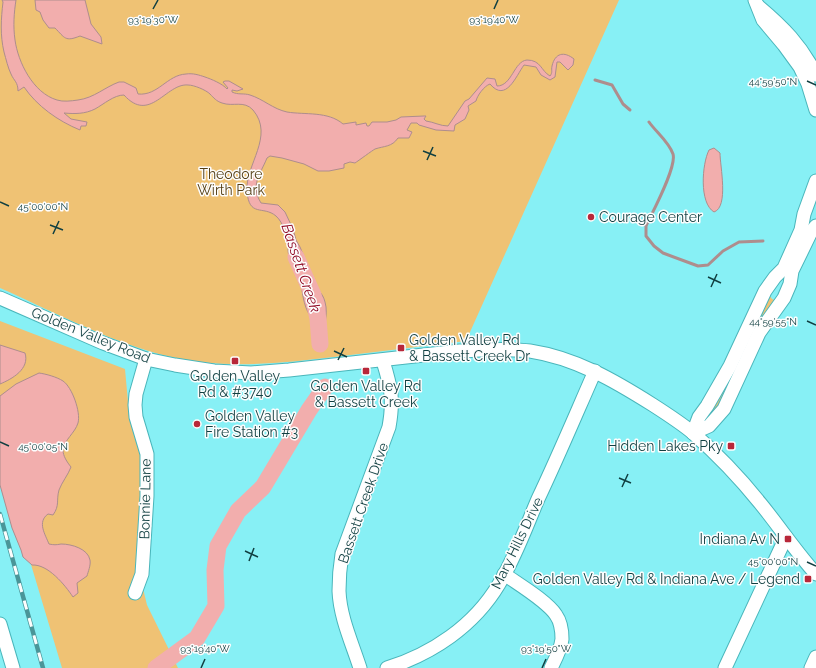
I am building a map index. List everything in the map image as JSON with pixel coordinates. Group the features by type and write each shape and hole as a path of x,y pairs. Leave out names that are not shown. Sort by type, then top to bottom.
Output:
{"street":[{"path":"757,3 778,22 798,45 816,75"},
{"path":"757,3 763,20 800,67 808,84 816,110"},
{"path":"693,433 699,417 730,366 764,291 784,268 801,230 804,214 816,181"},
{"path":"693,433 709,426 724,408 760,334 784,298 790,284 792,271 811,232 816,226"},
{"name":"Golden Valley Road","path":"0,298 104,344 146,359 175,366 214,371 251,373 383,361 460,351 506,349 530,351 554,356 575,363 595,371 638,395 693,433 737,477 760,503 816,574"},
{"name":"Bonnie Lane","path":"135,593 142,574 147,496 147,454 136,417 135,405 136,394 146,359"},
{"name":"Bassett Creek Drive","path":"360,668 342,610 339,592 339,573 342,554 389,427 392,410 392,392 383,361"},
{"name":"Mary Hills Drive","path":"387,668 425,653 466,624 484,606 504,574 595,371"},
{"path":"725,668 786,537"},
{"path":"504,574 548,606 556,615 561,626 562,638 559,650 551,668"},
{"path":"0,624 13,668"},
{"path":"811,668 816,657"}],"green space":[{"name":"Theodore Wirth Park","path":"0,0 619,0 466,341 312,360 225,364 181,359 159,354 118,341 0,288"},
{"path":"768,293 772,299 777,301 725,402 706,420 720,398"},
{"path":"0,321 125,369 128,402 144,467 138,568 147,605 178,668 62,668 0,461"}],"water":[{"path":"2,0 16,0 14,20 15,40 19,58 28,76 41,91 48,96 62,101 84,99 119,82 124,82 136,88 138,94 145,94 157,89 179,75 191,74 210,79 227,89 228,88 223,82 229,81 243,89 237,91 232,90 232,92 248,94 282,111 323,115 343,124 356,122 356,125 366,123 367,126 369,126 372,122 387,122 401,117 426,116 424,119 426,121 448,126 465,101 469,99 487,78 495,79 497,86 502,85 510,78 519,64 527,60 532,60 538,64 550,76 555,58 563,54 574,59 573,65 568,70 560,62 557,62 555,77 550,80 541,75 536,67 524,65 514,81 506,89 501,91 490,84 485,87 479,94 476,101 468,106 469,110 465,119 455,125 454,131 436,130 417,123 411,123 407,130 412,132 409,138 398,138 390,145 375,149 355,163 350,162 344,164 344,168 329,171 318,171 304,164 282,158 270,156 267,158 257,180 256,191 261,203 278,205 285,212 303,254 303,263 308,277 302,279 299,269 289,257 283,226 279,219 271,213 257,210 251,205 248,199 248,181 258,150 261,130 259,120 250,107 242,104 226,104 220,102 206,91 197,87 188,85 180,86 150,104 142,105 133,103 124,95 120,95 95,109 84,113 64,113 71,119 87,122 86,126 81,126 80,130 64,122 42,107 24,87 18,91 17,84 9,69 4,52 1,27"},
{"path":"35,0 85,0 91,24 101,37 102,44 80,36 68,39 55,28 49,28 43,20 40,12 36,10"},
{"path":"714,148 720,153 723,186 719,209 714,212 709,207 706,200 703,183 707,156 709,150"},
{"path":"311,281 321,293 325,302 326,312 324,344 316,345 313,333 313,319 303,298 301,284"},
{"path":"0,345 25,353 26,359 25,364 19,373 0,384"},
{"path":"39,373 58,378 66,384 75,400 79,418 77,427 65,443 63,450 71,467 59,490 55,512 53,515 48,514 42,524 49,544 65,544 74,546 83,550 89,556 90,564 87,576 77,583 78,593 73,597 56,576 44,568 32,565 23,557 12,528 0,485 0,396 16,384"}],"waterway":[{"path":"595,80 612,85 623,104 630,110"},
{"path":"649,122 665,141 673,154 668,179 646,226 646,236 654,246 663,253 698,266 708,265 723,251 739,242 763,241"},
{"name":"Bassett Creek","path":"296,257 313,295 318,319 320,344"},
{"name":"Bassett Creek","path":"156,668 197,638 216,606 215,570 218,546 238,511 263,487 309,410 325,387"}],"railway":[{"path":"0,514 43,668"}],"place":[{"name":"Courage Center","path":"591,217"},
{"name":"Golden Valley Rd & Bassett Creek Dr","path":"401,348"},
{"name":"Golden Valley Rd & #3740","path":"235,361"},
{"name":"Golden Valley Rd & Bassett Creek","path":"366,371"},
{"name":"Golden Valley Fire Station #3","path":"197,424"},
{"name":"Hidden Lakes Pky","path":"731,446"},
{"name":"Indiana Av N","path":"788,539"},
{"name":"Golden Valley Rd & Indiana Ave / Legend","path":"808,579"}]}
